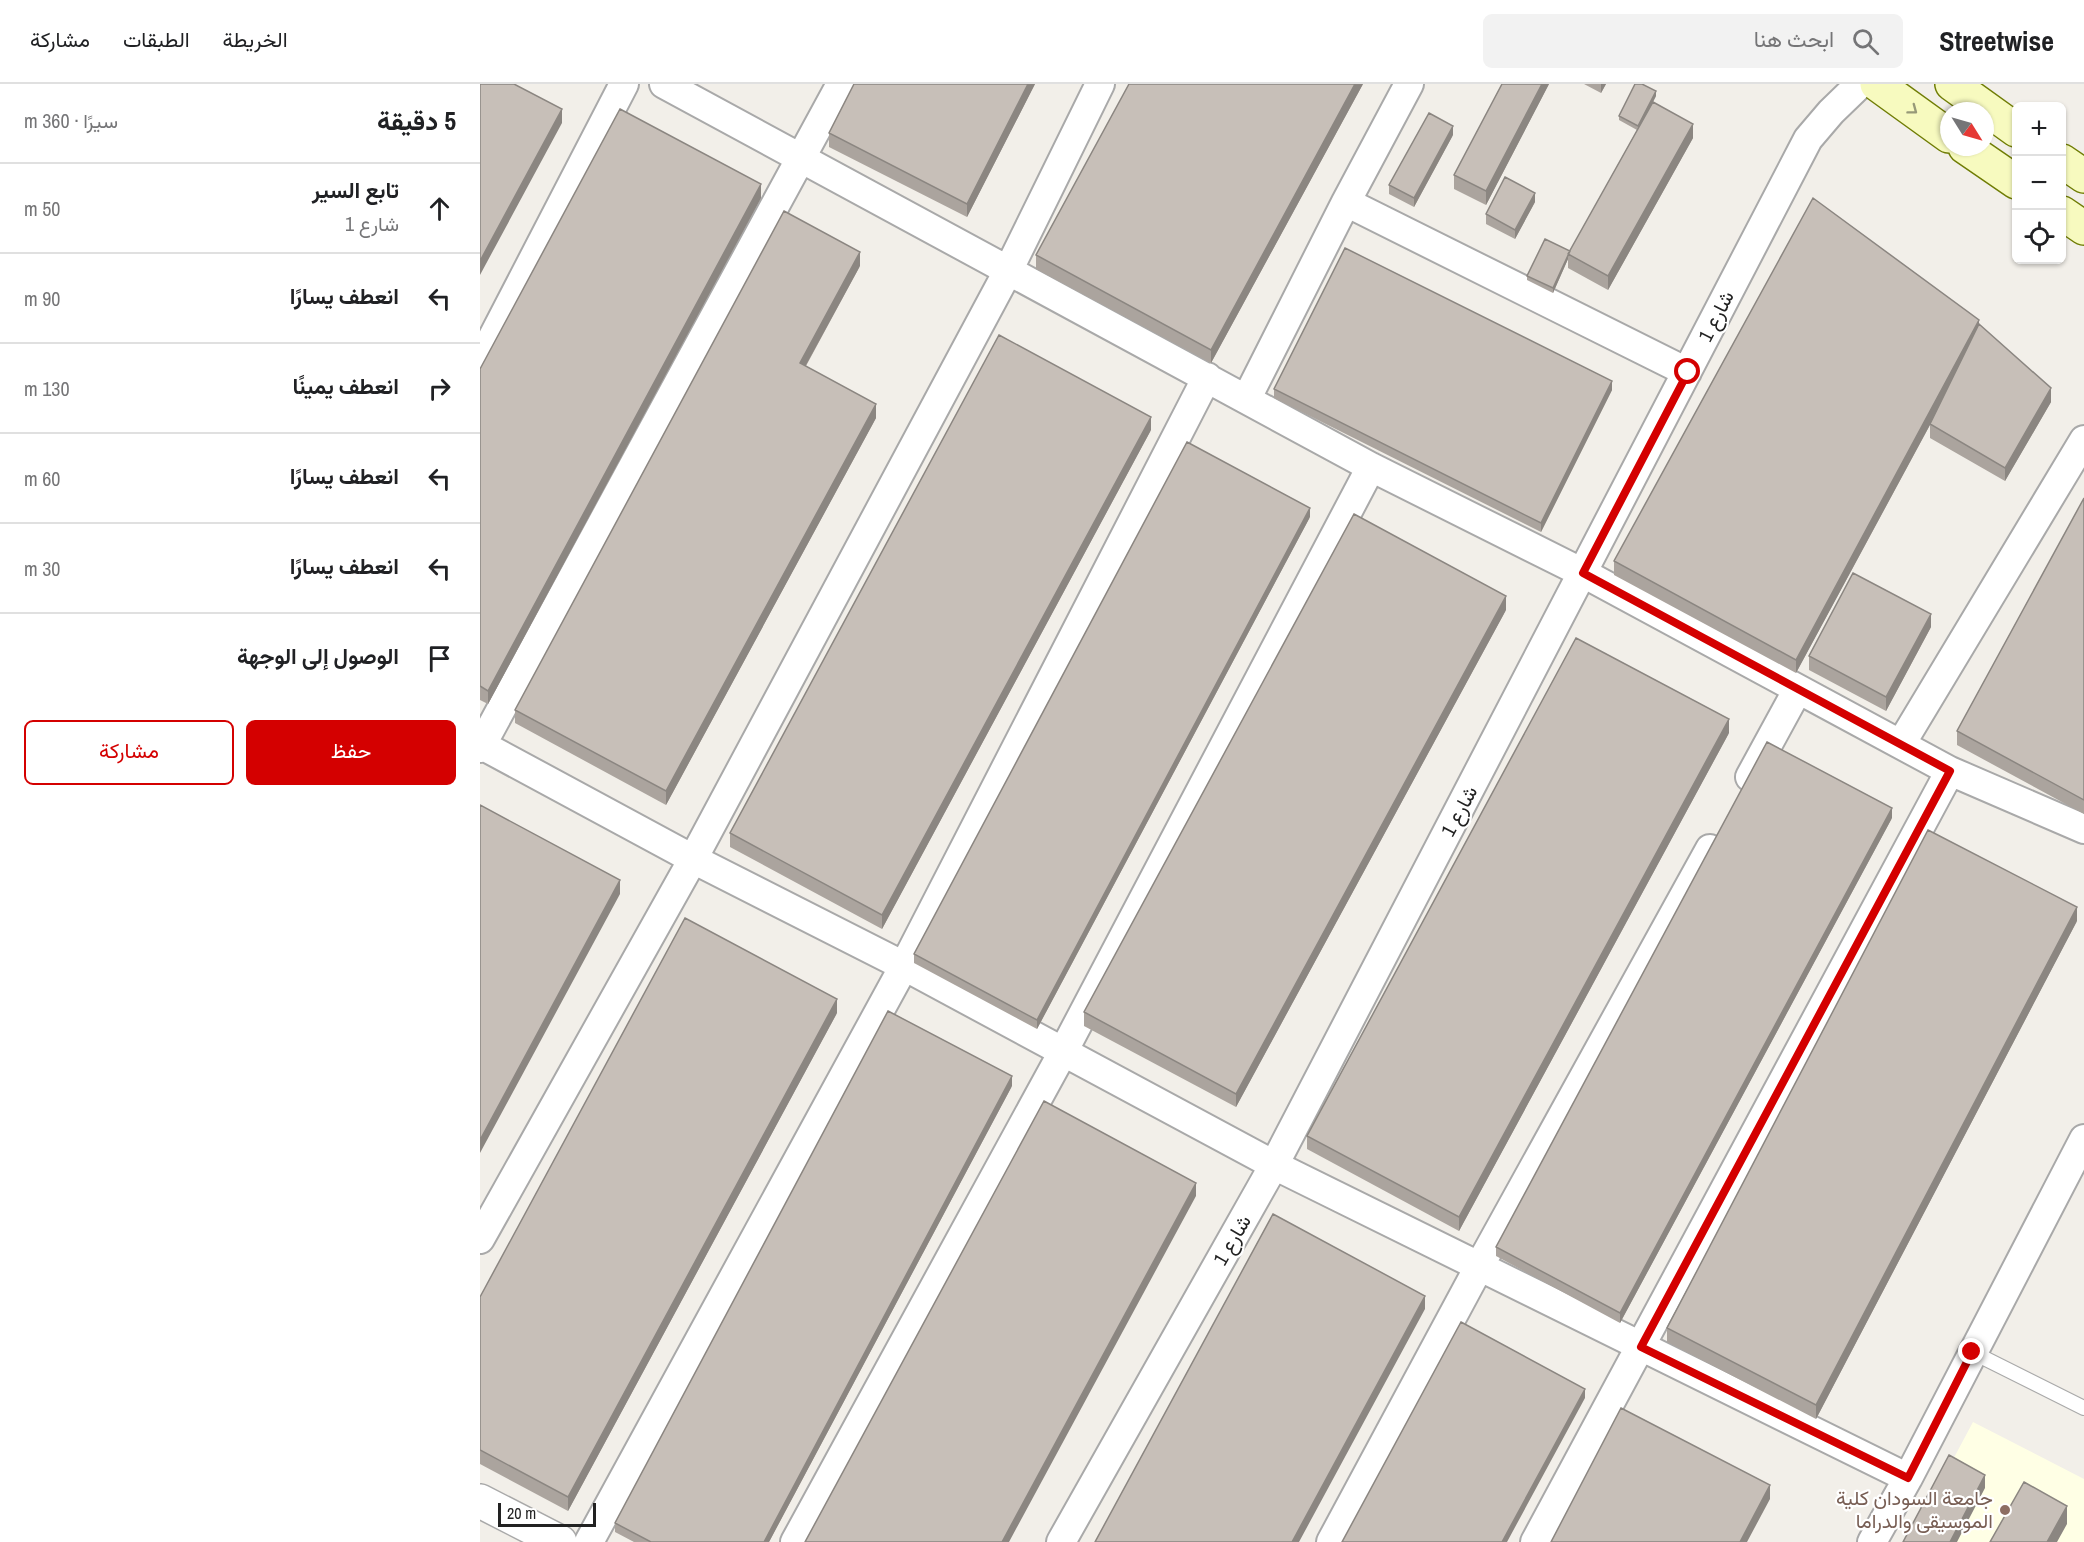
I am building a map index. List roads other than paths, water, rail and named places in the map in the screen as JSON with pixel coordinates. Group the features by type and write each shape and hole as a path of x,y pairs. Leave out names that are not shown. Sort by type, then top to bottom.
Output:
{"main road":[{"path":"1877,84 1940,130"},
{"path":"1952,84 2012,127"},
{"path":"1978,156 2012,179"},
{"path":"2066,164 2084,176"},
{"path":"2066,216 2084,228"}],"street":[{"path":"480,362 624,84"},
{"path":"664,84 1371,467 1583,573 1950,771 2084,829"},
{"path":"841,84 481,746 693,859 904,966 1274,1165 1908,1478"},
{"path":"480,1239 693,859 1008,271 1100,84"},
{"path":"1247,398 1346,202 1409,84"},
{"name":"شارع 1","path":"1061,1542 1274,1165 1808,139 1831,112 1860,84"},
{"path":"1346,202 1688,372"},
{"path":"589,1542 904,966 1208,377"},
{"path":"1901,744 2084,440"},
{"path":"795,1542 1063,1052 1371,467"},
{"path":"1331,1542 1480,1265 1798,689"},
{"path":"1535,1542 1950,771"},
{"path":"1872,1542 1908,1478 2084,1139"},
{"path":"480,1501 560,1542"}],"lane":[{"path":"1972,1352 2084,1408"}],"place":[{"name":"جامعة السودان كلية الموسيقى والدراما","path":"2005,1510"}]}
